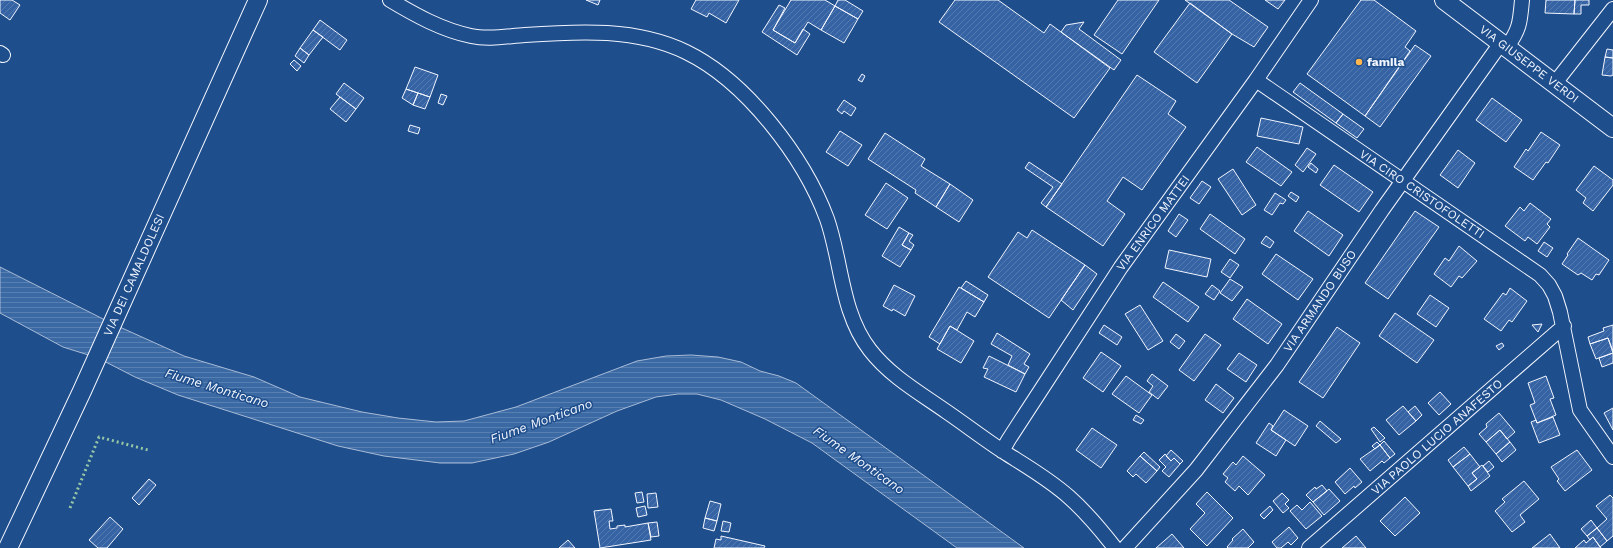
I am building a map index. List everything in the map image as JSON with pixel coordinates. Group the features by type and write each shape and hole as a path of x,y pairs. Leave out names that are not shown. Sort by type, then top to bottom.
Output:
{"main road":[{"name":"VIA DEI CAMALDOLESI","path":"8,548 82,390 258,0"},
{"name":"VIA GIUSEPPE VERDI","path":"1444,0 1613,128"}],"street":[{"path":"390,0 445,28 472,37 496,38 539,34 610,32 649,39 684,51 712,66 746,96 765,117 782,138 809,182 827,220 848,302 855,323 862,339 872,353 893,374 1002,451 1040,474 1070,498 1115,548"},
{"name":"VIA ENRICO MATTEI","path":"1002,451 1121,267 1256,80 1311,0"},
{"name":"VIA ARMANDO BUSO","path":"1124,548 1196,470 1272,371 1403,182 1504,45 1517,33 1522,0"},
{"path":"1555,84 1613,9"},
{"name":"VIA CIRO CRISTOFOLETTI","path":"1256,80 1540,275 1549,285 1555,296 1564,326 1580,410 1613,457"},
{"name":"VIA PAOLO LUCIO ANAFESTO","path":"1309,548 1564,326"}],"water":[{"name":"Fiume Monticano","path":"0,267 113,324 184,356 254,377 300,397 362,412 398,418 436,422 464,421 516,407 637,361 666,356 691,355 718,357 741,362 760,371 779,376 796,383 1024,548 957,548 812,443 765,419 721,400 697,394 678,394 656,397 617,411 549,442 514,454 472,463 440,463 384,456 338,446 178,395 135,377 98,358 63,347 0,313"}],"building":[{"path":"0,0 12,0 20,5 10,20 0,13"},
{"path":"586,0 600,0 598,5"},
{"path":"696,0 739,0 726,23 709,13 707,17 691,9"},
{"path":"791,0 825,0 835,6 821,30 808,22 795,43 773,30"},
{"path":"838,0 845,0 863,11 858,19 835,6"},
{"path":"955,0 998,0 1044,33 1050,24 1110,68 1074,118 939,22"},
{"path":"1118,0 1159,0 1122,54 1094,35"},
{"path":"1185,0 1229,0 1268,27 1254,47 1232,34"},
{"path":"1265,0 1285,0 1278,9"},
{"name":"famila","path":"1361,0 1374,0 1416,31 1405,47 1410,51 1365,116 1307,74"},
{"path":"1546,0 1575,0 1574,14 1545,13"},
{"path":"1575,0 1589,0 1589,5 1581,5 1581,14 1574,14"},
{"path":"1190,3 1232,34 1197,83 1154,52"},
{"path":"779,5 785,8 773,30 795,43 803,29 810,34 797,55 762,32"},
{"path":"835,6 858,19 844,43 821,30"},
{"path":"320,20 347,40 340,50 313,30"},
{"path":"1084,22 1079,29 1121,60 1114,70 1061,32 1066,25"},
{"path":"313,30 323,37 309,55 300,48"},
{"path":"1415,45 1431,56 1380,127 1365,116"},
{"path":"300,48 309,55 304,63 295,56"},
{"path":"1607,49 1613,50 1613,58 1605,57"},
{"path":"1605,57 1613,58 1613,75 1611,76 1602,75"},
{"path":"294,60 301,66 297,71 290,64"},
{"path":"415,67 438,75 430,97 406,89"},
{"path":"862,74 865,76 862,82 858,80"},
{"path":"1137,75 1176,101 1168,114 1186,127 1142,190 1123,177 1107,201 1125,214 1103,246 1046,207"},
{"path":"344,83 364,98 356,109 336,94"},
{"path":"1300,83 1343,114 1336,123 1293,92"},
{"path":"406,89 418,93 413,105 402,98"},
{"path":"418,93 430,97 425,109 413,105"},
{"path":"441,94 447,96 443,105 438,103"},
{"path":"340,97 356,109 346,122 330,109"},
{"path":"1492,98 1522,120 1506,142 1476,120"},
{"path":"844,100 856,108 851,116 844,111 842,114 837,110"},
{"path":"1343,114 1364,129 1357,138 1336,123"},
{"path":"1261,118 1303,127 1299,144 1257,136"},
{"path":"410,125 420,128 418,134 408,131"},
{"path":"840,131 862,145 848,166 826,152"},
{"path":"1541,132 1560,145 1548,163 1546,162 1533,180 1514,167 1526,149 1528,151"},
{"path":"885,133 925,159 921,166 950,184 936,207 915,193 916,190 868,159"},
{"path":"1257,147 1292,172 1281,186 1246,162"},
{"path":"1307,148 1316,154 1303,172 1295,165"},
{"path":"1458,150 1475,163 1458,188 1440,175"},
{"path":"1029,162 1062,184 1046,207 1041,203 1053,187 1025,168"},
{"path":"1311,163 1318,169 1316,173 1308,167"},
{"path":"1334,165 1373,192 1359,212 1320,185"},
{"path":"1594,166 1613,180 1613,185 1593,211 1583,203 1586,198 1576,190"},
{"path":"1233,169 1256,205 1242,215 1218,179"},
{"path":"1202,181 1211,187 1199,204 1190,198"},
{"path":"886,183 908,198 887,229 865,215"},
{"path":"950,184 973,200 959,222 936,207"},
{"path":"1291,192 1299,197 1296,202 1288,196"},
{"path":"1275,193 1286,200 1283,204 1280,203 1272,215 1264,210"},
{"path":"1530,203 1551,219 1547,224 1550,227 1537,244 1528,237 1525,241 1505,226 1520,207 1524,211"},
{"path":"1308,211 1343,235 1329,256 1294,231"},
{"path":"1415,211 1439,227 1388,299 1365,283"},
{"path":"1179,214 1188,220 1176,237 1168,231"},
{"path":"1210,214 1245,239 1235,254 1200,229"},
{"path":"899,227 909,233 902,245 911,250 900,267 882,256"},
{"path":"1032,230 1085,265 1049,318 988,277 1018,232 1027,238"},
{"path":"909,233 913,235 909,241 914,245 911,250 902,245"},
{"path":"1266,236 1274,242 1270,248 1261,243"},
{"path":"1578,238 1609,260 1599,275 1596,274 1592,280 1581,273 1578,275 1562,264"},
{"path":"1544,242 1553,248 1547,257 1538,251"},
{"path":"1459,246 1477,261 1462,278 1459,276 1451,287 1434,274 1445,258 1449,261"},
{"path":"1169,250 1211,259 1207,277 1165,268"},
{"path":"1276,254 1313,279 1298,300 1262,274"},
{"path":"1230,259 1239,265 1230,278 1221,272"},
{"path":"1085,265 1097,274 1073,310 1061,300"},
{"path":"1230,279 1243,287 1232,301 1220,293"},
{"path":"966,281 988,295 984,302 961,288"},
{"path":"1163,282 1199,307 1188,322 1153,297"},
{"path":"894,285 915,296 905,316 893,309 892,311 883,306"},
{"path":"1212,285 1220,291 1214,300 1205,294"},
{"path":"959,287 984,302 975,317 967,312 957,330 950,326 940,344 929,337"},
{"path":"1510,288 1527,301 1512,322 1509,320 1501,331 1484,319 1503,293 1506,295"},
{"path":"1430,295 1449,308 1436,327 1417,314"},
{"path":"1247,299 1282,324 1268,344 1233,319"},
{"path":"1140,305 1163,341 1148,350 1125,314"},
{"path":"1395,313 1434,340 1417,363 1379,336"},
{"path":"1542,324 1538,332 1532,325"},
{"path":"1104,325 1122,337 1117,345 1099,333"},
{"path":"1613,325 1613,351 1608,338 1590,344 1588,337 1604,331 1603,328"},
{"path":"950,326 974,341 961,363 937,349"},
{"path":"1337,327 1360,343 1323,398 1299,382"},
{"path":"997,333 1030,354 1024,364 1029,367 1025,374 1008,365 1012,356 991,344"},
{"path":"1176,334 1185,341 1179,349 1170,342"},
{"path":"1205,334 1221,345 1194,381 1179,370"},
{"path":"1608,338 1613,353 1596,359 1590,344"},
{"path":"1502,343 1504,346 1499,350 1496,346"},
{"path":"1101,352 1121,366 1103,392 1083,378"},
{"path":"1239,353 1257,365 1246,382 1227,369"},
{"path":"1613,353 1613,363 1602,367 1599,358"},
{"path":"989,356 1025,374 1016,392 984,377 988,369 983,368"},
{"path":"1152,374 1168,386 1158,399 1149,392 1153,386 1147,381"},
{"path":"1126,376 1152,395 1139,413 1112,394"},
{"path":"1546,376 1554,398 1550,399 1556,415 1537,423 1530,405 1535,403 1528,383"},
{"path":"1216,384 1234,398 1223,413 1205,400"},
{"path":"1440,392 1451,404 1439,415 1428,403"},
{"path":"1403,406 1416,421 1399,435 1386,420"},
{"path":"1415,406 1422,415 1416,421 1408,412"},
{"path":"1613,408 1613,430 1604,413"},
{"path":"1284,410 1308,426 1295,446 1271,430"},
{"path":"1499,413 1515,432 1507,439 1500,430 1486,442 1479,434 1487,427 1486,424"},
{"path":"1136,415 1144,420 1141,424 1133,420"},
{"path":"1553,417 1560,435 1539,443 1531,422 1536,420 1537,423"},
{"path":"1320,421 1341,439 1336,443 1316,426"},
{"path":"1269,423 1273,426 1271,430 1286,440 1276,456 1256,443"},
{"path":"1374,427 1385,438 1380,442 1371,429"},
{"path":"1092,428 1117,445 1101,468 1076,450"},
{"path":"1500,430 1510,442 1496,454 1486,442"},
{"path":"1384,441 1395,454 1390,458 1380,445"},
{"path":"1377,442 1380,445 1375,449 1372,446"},
{"path":"1510,442 1516,450 1502,462 1496,454"},
{"path":"1380,445 1390,458 1384,463 1382,461 1370,471 1360,459"},
{"path":"1464,447 1470,454 1453,467 1448,460"},
{"path":"1171,450 1183,461 1180,464 1174,458 1171,461 1166,456"},
{"path":"1577,450 1592,470 1565,491 1557,481 1559,479 1551,467"},
{"path":"1144,452 1160,467 1157,471 1140,456"},
{"path":"1165,454 1171,461 1174,458 1180,464 1169,477 1162,471 1166,467 1159,460"},
{"path":"1470,454 1480,467 1472,473 1477,479 1468,486 1453,467"},
{"path":"1140,456 1157,471 1146,483 1136,474 1133,477 1127,471"},
{"path":"1243,456 1265,475 1248,495 1239,486 1235,491 1225,482 1228,478 1223,474 1233,462 1236,465"},
{"path":"1489,461 1494,467 1488,472 1483,466"},
{"path":"1482,465 1490,476 1471,491 1468,486 1477,479 1472,473"},
{"path":"1350,468 1362,482 1355,488 1354,486 1345,494 1335,482"},
{"path":"149,479 156,485 139,505 132,498"},
{"path":"1524,481 1539,499 1520,515 1525,522 1512,532 1495,511 1505,502 1502,499"},
{"path":"1322,485 1327,491 1313,502 1306,495 1315,487 1316,489"},
{"path":"1329,489 1340,501 1324,515 1313,502"},
{"path":"642,492 644,502 637,503 635,493"},
{"path":"1207,492 1233,518 1207,546 1190,529 1205,513 1196,504"},
{"path":"656,493 658,507 648,508 647,494"},
{"path":"1282,493 1289,500 1285,504 1289,508 1283,513 1273,501"},
{"path":"1610,495 1613,498 1613,536 1607,541 1597,528 1607,519 1596,506"},
{"path":"1405,497 1420,513 1395,536 1380,521"},
{"path":"710,501 721,504 717,521 705,518"},
{"path":"1310,502 1322,516 1306,529 1290,511 1297,505 1302,510"},
{"path":"645,506 647,515 638,517 636,508"},
{"path":"1270,506 1273,510 1264,519 1260,515"},
{"path":"611,509 613,521 609,521 610,529 617,528 617,526 625,525 625,527 648,523 651,540 600,548 594,511"},
{"path":"110,517 123,529 107,548 98,548 89,540"},
{"path":"705,518 717,521 714,531 703,528"},
{"path":"1591,520 1597,528 1587,536 1581,529"},
{"path":"723,521 731,523 729,532 721,531"},
{"path":"657,522 659,536 651,537 648,523"},
{"path":"1289,527 1298,538 1291,545 1288,542 1281,548 1277,548 1272,542"},
{"path":"1597,528 1607,541 1600,547 1593,537 1590,540 1587,536"},
{"path":"1243,529 1254,542 1248,548 1228,548 1227,547 1233,540 1232,539"},
{"path":"1172,534 1184,548 1156,548"},
{"path":"1550,534 1560,548 1532,548"},
{"path":"721,536 765,546 764,548 714,548 716,539 721,540"},
{"path":"1356,536 1366,548 1342,548"},
{"path":"1593,537 1601,548 1575,548 1584,540 1586,543"},
{"path":"568,540 575,548 559,548"}],"hedge":[{"path":"70,508 99,437 148,450"}],"place":[{"name":"famila","path":"1359,62"}]}
